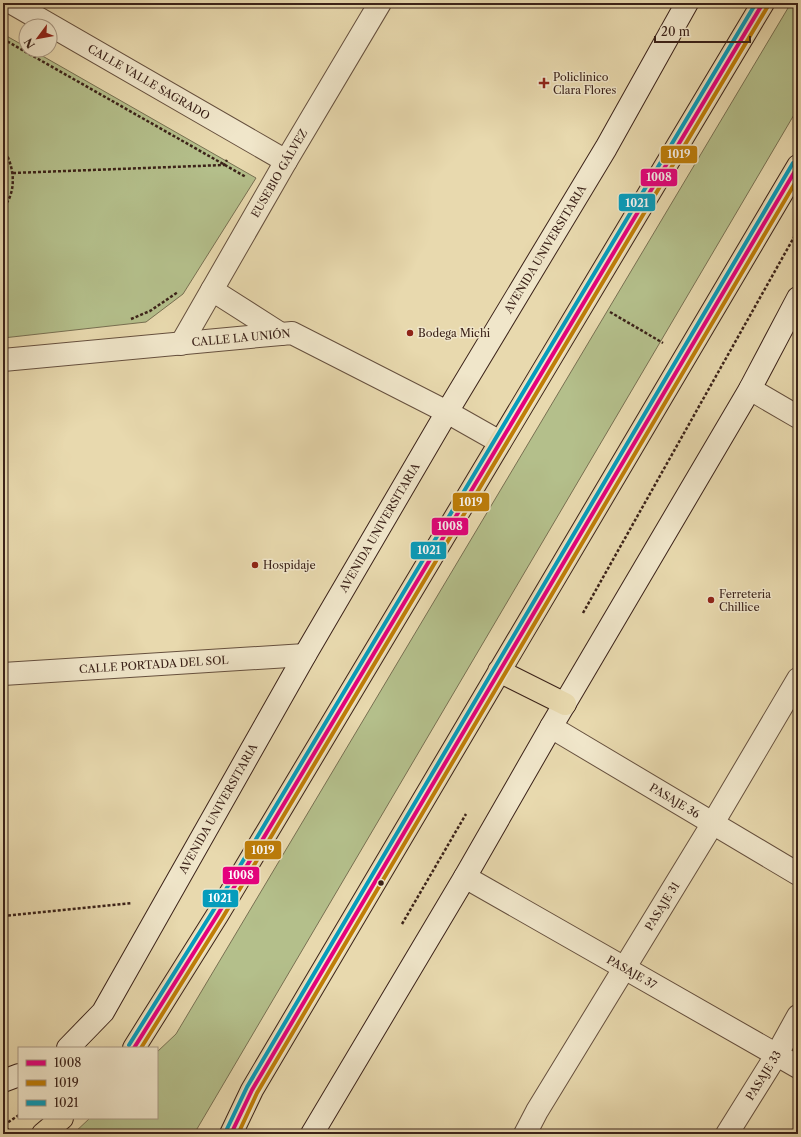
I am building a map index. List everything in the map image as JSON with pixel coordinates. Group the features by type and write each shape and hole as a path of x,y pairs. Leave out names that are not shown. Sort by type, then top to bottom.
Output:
{"main road":[{"path":"135,1047 218,914 763,3"},
{"path":"230,1134 252,1090 686,356 795,179"},
{"path":"500,671 564,704"},
{"path":"43,1134 61,1119"}],"street":[{"name":"CALLE VALLE SAGRADO","path":"12,3 286,161"},
{"name":"EUSEBIO GÁLVEZ","path":"181,344 286,161 380,3"},
{"name":"AVENIDA UNIVERSITARIA","path":"69,1047 103,1012 304,655 447,412 606,148 687,3"},
{"path":"212,290 281,334"},
{"path":"312,1134 465,877 564,704 750,389 798,298"},
{"name":"CALLE LA UNIÓN","path":"3,360 292,333 447,412 500,442"},
{"path":"750,389 798,417"},
{"name":"CALLE PORTADA DEL SOL","path":"3,674 304,655"},
{"name":"PASAJE 31","path":"525,1134 537,1111 713,824 798,679"},
{"name":"PASAJE 36","path":"551,727 798,874"},
{"name":"PASAJE 37","path":"465,877 798,1067"},
{"name":"PASAJE 33","path":"727,1134 777,1054 798,1016"},
{"path":"3,1081 18,1075"}],"path":[{"path":"3,39 250,180"},
{"path":"3,148 9,157 13,173 12,190 3,208"},
{"path":"13,173 224,165"},
{"path":"130,319 150,311 181,290"},
{"path":"586,298 686,356"},
{"path":"3,916 167,900"},
{"path":"13,1134 4,1125 18,1116"}],"green space":[{"path":"791,3 798,3 798,108 194,1134 73,1134 89,1119 158,1119 158,1051 176,1034"},
{"path":"3,34 18,42 18,58 46,58 256,178 183,294 146,322 3,338"}],"transit line":[{"name":"1021","path":"129,1045 213,911 756,3"},
{"name":"1008","path":"135,1047 218,914 763,3"},
{"name":"1019","path":"142,1047 223,917 768,6"},
{"name":"1021","path":"226,1131 247,1087 793,163"},
{"name":"1008","path":"231,1134 252,1090 798,166"},
{"name":"1019","path":"238,1134 257,1093 798,178"}],"place":[{"name":"Policlinico Clara Flores","path":"544,83"},
{"name":"Bodega Michi","path":"410,333"},
{"name":"Hospidaje","path":"255,565"},
{"name":"Ferreteria Chillice","path":"711,600"}]}
